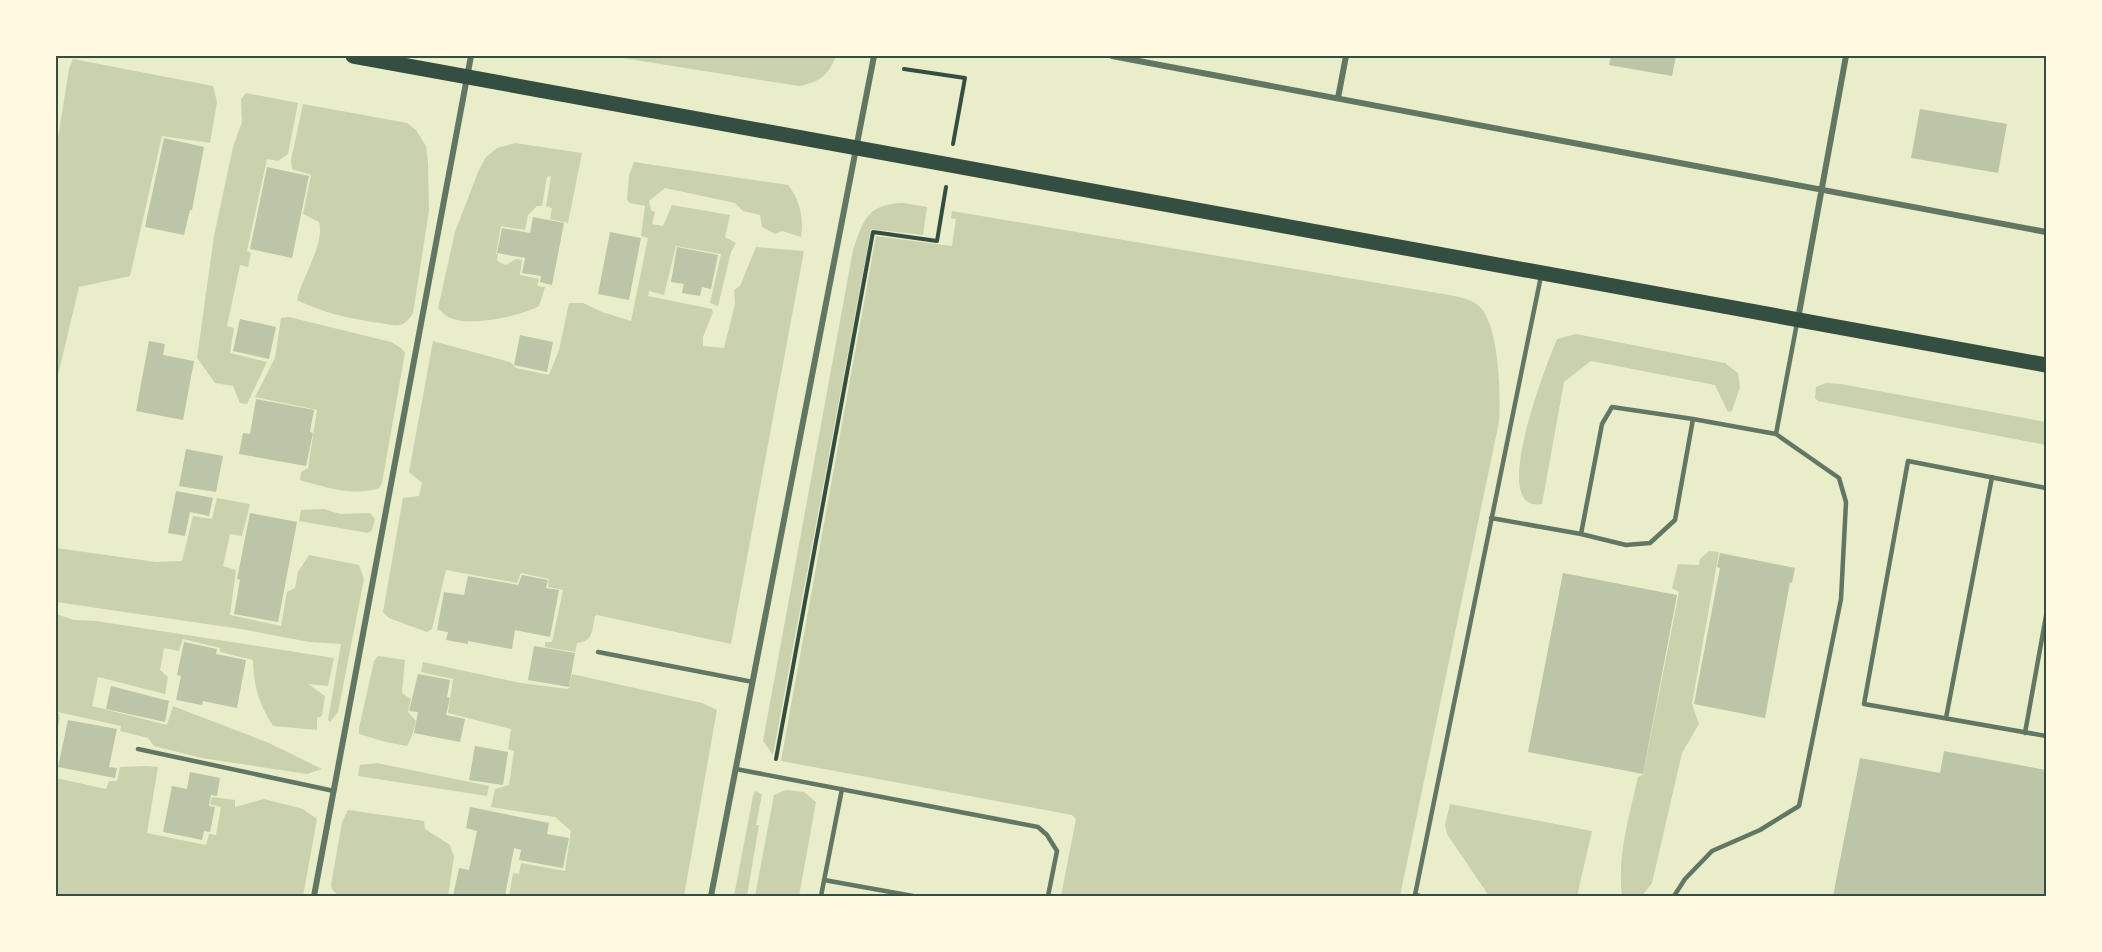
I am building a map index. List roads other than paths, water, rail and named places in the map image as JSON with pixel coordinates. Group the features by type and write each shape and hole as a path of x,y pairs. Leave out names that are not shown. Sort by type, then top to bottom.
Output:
{"main road":[{"path":"353,56 2046,365"}],"street":[{"path":"314,897 471,56"},
{"path":"711,897 874,56"},
{"path":"1112,56 2046,232"},
{"path":"1338,98 1346,56"},
{"path":"1798,320 1846,56"}],"lane":[{"path":"1420,897 1415,895 1541,273"},
{"path":"1776,434 1798,320"},
{"path":"1581,534 1602,424 1612,407 1776,434 1839,478 1846,502 1841,599 1799,806 1760,830 1712,851 1685,879 1674,897"},
{"path":"1491,518 1581,534 1626,545 1650,543 1675,520 1693,419"},
{"path":"2046,488 1908,461 1864,704 2046,736"},
{"path":"1946,718 1992,477"},
{"path":"2025,733 2046,616"},
{"path":"598,652 753,682"},
{"path":"138,749 334,791"},
{"path":"736,768 1038,827 1047,835 1057,851 1048,897"},
{"path":"821,897 842,789"},
{"path":"824,880 913,897"}]}
